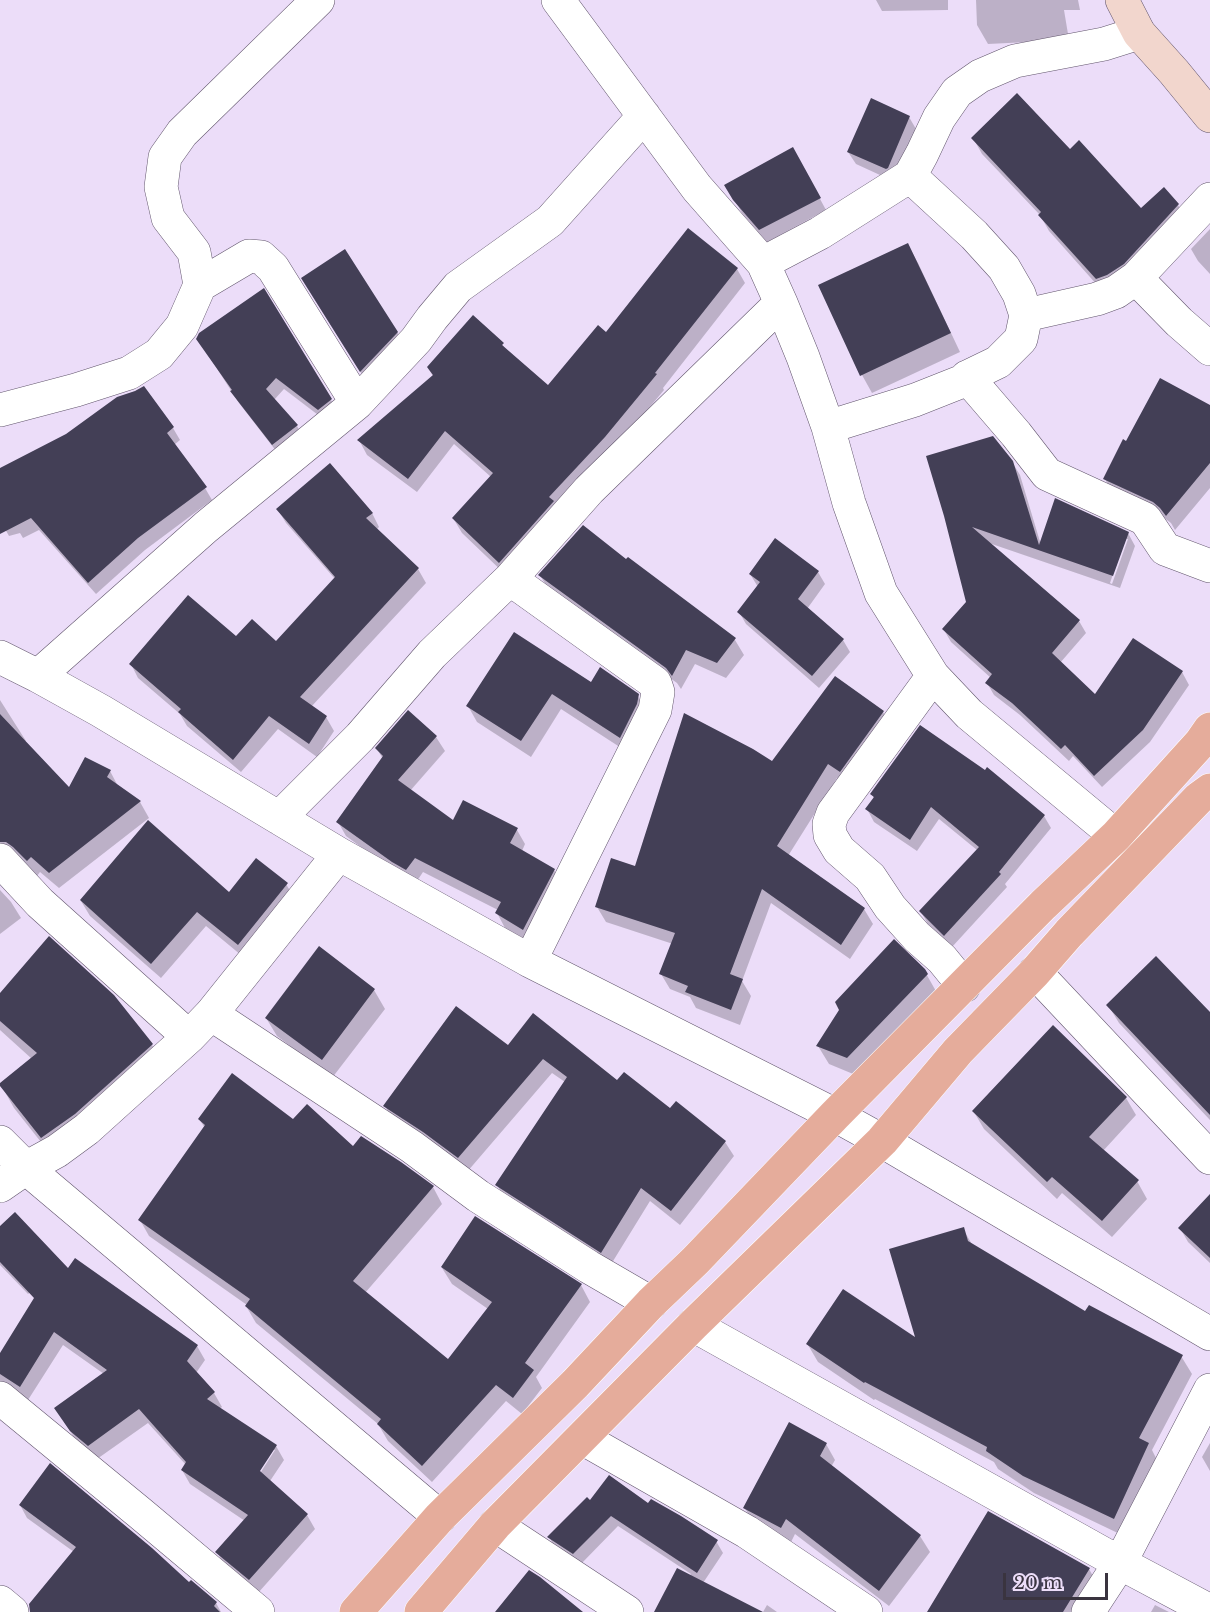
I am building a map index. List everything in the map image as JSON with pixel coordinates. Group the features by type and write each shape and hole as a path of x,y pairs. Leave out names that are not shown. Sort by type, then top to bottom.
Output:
{"main road":[{"path":"356,1612 440,1516 575,1384 835,1115 1116,836 1201,742 1210,729"},
{"path":"421,1612 495,1525 693,1325 882,1141 958,1051 1199,798 1210,790"}],"street":[{"path":"0,410 129,373 159,354 182,326 200,285 194,252 168,218 161,187 165,157 182,133 318,0"},
{"path":"558,0 697,188 763,263 782,303 803,357 828,428 849,502 881,593 933,676 969,714 1116,836"},
{"path":"1122,0 1139,33 1210,116"},
{"path":"763,263 820,233 910,176 939,118 957,92 980,76 1015,61 1104,44 1139,33"},
{"path":"38,676 206,527 357,403 416,340 458,287 549,221 644,116"},
{"path":"828,428 915,400 963,381 998,362 1021,339 1026,315 1019,294 1004,268 974,235 910,176"},
{"path":"1026,315 1097,299 1116,292 1136,278 1210,199"},
{"path":"200,285 249,256 261,257 273,268 357,403"},
{"path":"1136,278 1210,350"},
{"path":"279,818 360,737 432,654 510,579 589,490 782,303"},
{"path":"967,377 1017,434 1047,474 1144,519 1165,549 1210,566"},
{"path":"510,579 655,683 658,692 655,710 530,961"},
{"path":"0,657 101,711 339,854 530,961 882,1141 1210,1334"},
{"path":"933,676 833,813 829,824 830,835 838,850 870,877 890,907 916,937 942,959 964,986"},
{"path":"13,1177 57,1151 87,1129 189,1037 212,1014 339,854"},
{"path":"0,860 40,903 189,1037"},
{"path":"1035,972 1210,1158"},
{"path":"212,1014 412,1147 478,1196 651,1304"},
{"path":"0,1142 13,1177 440,1516"},
{"path":"693,1325 1210,1611"},
{"path":"1089,1612 1120,1563 1210,1390"},
{"path":"0,1398 258,1612"},
{"path":"582,1438 747,1532 866,1612"},
{"path":"495,1525 627,1612"},
{"path":"0,1602 12,1612"}],"building":[{"path":"1017,93 1070,149 1079,140 1141,208 1164,187 1179,204 1124,264 1107,275 1096,279 1038,215 1041,212 971,138"},
{"path":"871,98 910,116 886,169 847,152"},
{"path":"793,147 821,198 759,230 733,200 724,185"},
{"path":"688,228 738,268 655,373 657,374 605,437 549,497 554,501 499,563 452,518 493,473 445,431 408,479 357,440 433,375 427,367 473,315 504,343 502,345 548,385 598,325 606,332"},
{"path":"908,243 951,333 860,376 818,285"},
{"path":"345,249 398,332 360,372 301,278"},
{"path":"264,288 332,399 318,410 276,378 266,389 298,425 272,445 230,391 232,390 196,339 199,333"},
{"path":"1160,378 1210,405 1210,463 1166,516 1153,502 1103,479 1123,439 1126,441"},
{"path":"144,386 174,427 167,433 207,487 138,538 88,583 31,518 0,534 0,468 66,434 117,397"},
{"path":"993,436 1013,461 1039,545 1055,498 1129,532 1113,576 972,527 1080,620 1052,653 1095,694 1133,638 1183,671 1143,730 1094,776 1065,745 1061,749 1012,703 985,683 992,674 942,629 966,602 926,456"},
{"path":"330,463 373,513 366,518 419,568 300,697 327,716 309,744 269,716 233,760 178,712 181,709 129,664 188,595 236,636 252,619 276,641 335,577 276,509"},
{"path":"583,525 626,559 628,557 736,638 717,663 686,650 672,676 666,668 538,575"},
{"path":"775,538 819,571 798,599 844,639 812,676 737,612 760,582 749,574"},
{"path":"514,632 591,682 600,667 639,694 637,704 620,738 552,694 521,741 466,706"},
{"path":"835,676 884,711 840,772 828,764 777,846 865,908 841,945 762,889 730,974 743,979 731,1010 685,992 688,986 659,974 675,933 595,907 611,858 635,866 684,713 772,761"},
{"path":"408,710 437,736 398,780 453,820 463,800 518,828 510,843 555,869 523,930 495,913 501,902 415,858 406,870 336,822 383,756 375,748"},
{"path":"0,714 69,787 85,757 111,770 107,777 141,801 49,873 31,857 27,861 6,842 0,842"},
{"path":"920,725 985,770 987,767 1045,815 999,872 1001,874 944,936 919,911 979,847 931,807 910,840 865,809 874,797 870,794"},
{"path":"148,820 229,892 256,858 288,883 238,945 197,912 151,964 80,900"},
{"path":"49,936 114,995 153,1044 75,1114 41,1138 0,1086 0,1083 37,1053 0,1021 0,993"},
{"path":"894,939 928,974 847,1058 816,1046 839,1010 835,1002"},
{"path":"319,946 375,989 322,1060 265,1018"},
{"path":"1156,956 1210,1012 1210,1115 1106,1005"},
{"path":"456,1006 508,1045 533,1013 617,1080 624,1072 670,1108 676,1101 726,1141 671,1211 641,1188 601,1253 495,1185 567,1077 543,1059 458,1158 383,1106"},
{"path":"1053,1025 1127,1097 1089,1137 1139,1180 1102,1221 1052,1177 1047,1182 972,1111"},
{"path":"232,1073 293,1119 307,1104 353,1146 361,1136 434,1186 353,1281 448,1359 492,1302 441,1267 475,1216 582,1284 525,1363 534,1370 513,1398 496,1385 422,1466 377,1424 381,1419 245,1306 250,1299 138,1220 205,1125 198,1119"},
{"path":"1210,1194 1210,1258 1178,1228"},
{"path":"15,1212 68,1268 75,1258 198,1345 187,1361 215,1392 207,1399 277,1445 260,1471 308,1514 249,1580 215,1552 248,1515 181,1470 186,1462 139,1409 88,1446 70,1431 54,1408 107,1370 54,1332 20,1387 0,1374 0,1353 34,1298 0,1262 0,1226"},
{"path":"964,1227 968,1241 1085,1311 1089,1305 1183,1355 1139,1438 1149,1443 1114,1519 1023,1476 986,1451 987,1447 864,1383 806,1344 843,1289 915,1337 889,1249"},
{"path":"789,1422 827,1443 820,1456 921,1535 879,1591 786,1519 781,1528 743,1508"},
{"path":"50,1463 189,1582 191,1580 217,1602 214,1606 220,1612 30,1612 29,1604 76,1547 19,1505"},
{"path":"609,1475 648,1503 651,1499 718,1540 697,1573 611,1516 573,1554 547,1537 587,1497 590,1500"},
{"path":"988,1511 1090,1568 1063,1612 927,1612"},
{"path":"677,1568 763,1612 654,1612"},
{"path":"529,1570 540,1577 583,1612 495,1612"}]}
